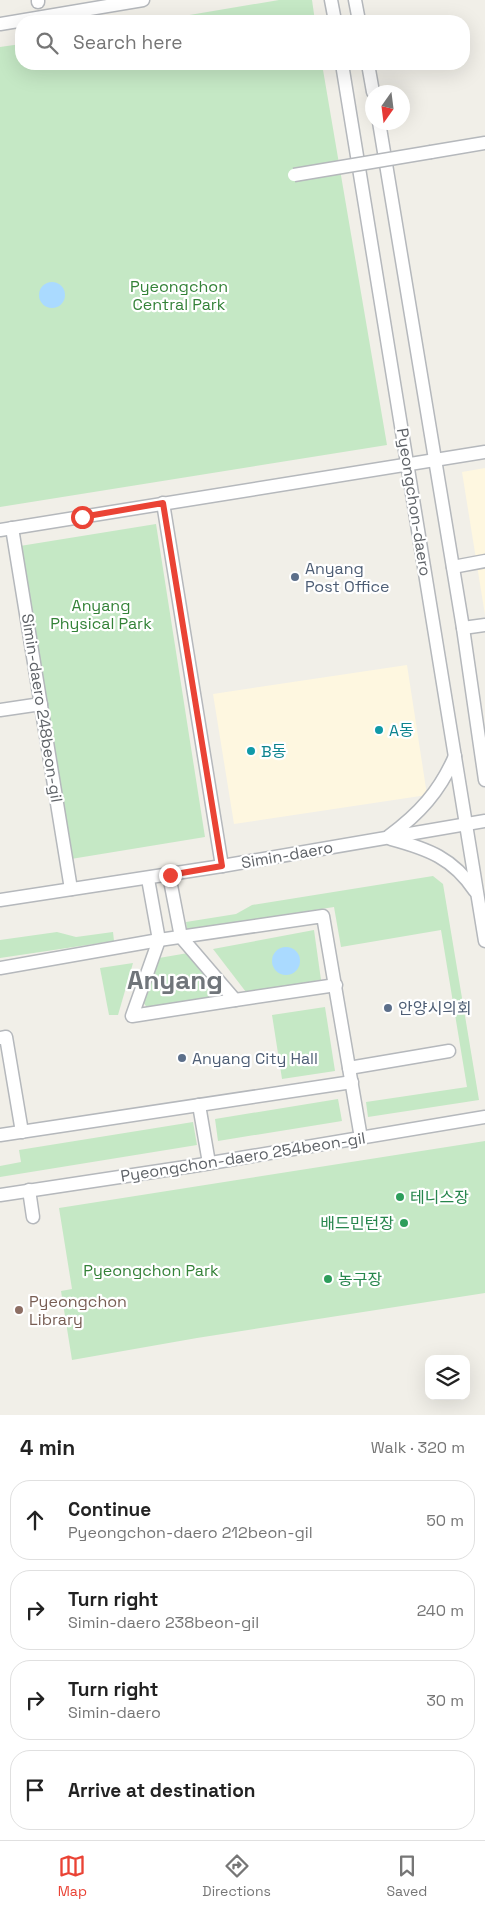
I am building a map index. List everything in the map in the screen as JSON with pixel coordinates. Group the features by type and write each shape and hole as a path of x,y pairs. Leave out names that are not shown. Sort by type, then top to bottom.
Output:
{"street":[{"path":"46,15 108,3 143,0"},
{"path":"332,0 334,15"},
{"path":"355,0 358,15"},
{"path":"0,24 15,21"},
{"name":"Pyeongchon-daero","path":"343,70 485,941"},
{"path":"369,70 372,85"},
{"name":"Pyeongchon-daero","path":"380,130 463,628 480,698 485,780"},
{"path":"294,175 485,143"},
{"path":"6,529 485,452"},
{"path":"163,503 222,866"},
{"name":"Simin-daero 248beon-gil","path":"6,529 41,704 70,889"},
{"path":"453,567 485,561"},
{"path":"463,628 485,625"},
{"path":"0,710 41,704"},
{"path":"386,838 410,821 436,793 448,773 455,756"},
{"name":"Simin-daero","path":"0,900 148,879 485,820"},
{"path":"386,838 418,846 450,862 467,879 477,894"},
{"path":"170,875 181,937 235,1000"},
{"path":"148,879 158,940 132,1016 336,985"},
{"path":"0,968 158,940 323,916 361,1138"},
{"path":"0,1038 6,1037 22,1132"},
{"path":"349,1068 449,1051"},
{"path":"0,1135 352,1082"},
{"path":"199,1105 209,1163"},
{"name":"Pyeongchon-daero 254beon-gil","path":"0,1195 209,1163 485,1117"},
{"path":"29,1190 33,1217"}],"shaded area":[{"path":"485,468 485,615 462,472"},
{"path":"407,665 427,795 234,824 213,694"}],"green space":[{"path":"279,0 312,0 314,15 190,15"},
{"name":"Pyeongchon Central Park","path":"15,45 15,70 323,70 387,445 0,507 0,47"},
{"name":"Anyang Physical Park","path":"156,524 205,837 71,859 20,546"},
{"path":"433,876 443,884 479,1100 368,1117 366,1102 467,1087 441,930 341,947 334,907 187,930 186,922 236,914 252,905"},
{"path":"314,930 321,980 246,992 213,949"},
{"path":"57,932 76,937 113,932 114,941 0,958 0,940"},
{"path":"188,953 217,989 213,998 148,1009 143,1002 159,958"},
{"path":"133,963 118,1015 109,1015 100,968"},
{"path":"325,1007 335,1071 282,1079 272,1015"},
{"path":"338,1099 342,1121 218,1141 215,1119"},
{"path":"193,1122 197,1145 0,1177 0,1166 21,1162 19,1150"},
{"name":"Pyeongchon Park","path":"485,1141 485,1293 197,1338 72,1360 61,1291 72,1289 59,1208"}],"water":[{"path":"52,282 61,286 65,295 61,304 52,308 43,304 39,295 43,286"},
{"path":"286,947 296,951 300,961 296,971 286,975 276,971 272,961 276,951"}],"place":[{"name":"Anyang Post Office","path":"295,577"},
{"name":"A동","path":"379,730"},
{"name":"B동","path":"251,751"},
{"name":"안양시의회","path":"388,1008"},
{"name":"Anyang City Hall","path":"182,1058"},
{"name":"테니스장","path":"400,1197"},
{"name":"배드민턴장","path":"404,1223"},
{"name":"농구장","path":"328,1279"},
{"name":"Pyeongchon Library","path":"19,1310"}],"district":[{"name":"Anyang","path":"175,980"}],"route":[{"path":"82,517 163,503 222,866 170,875"}]}
